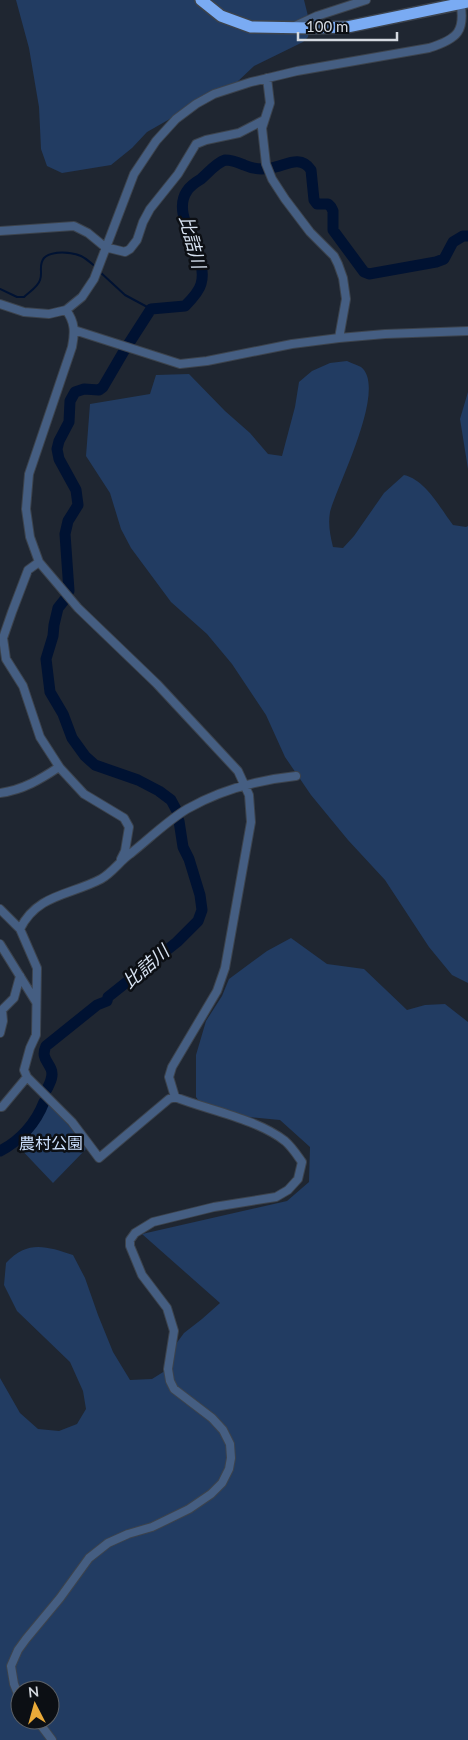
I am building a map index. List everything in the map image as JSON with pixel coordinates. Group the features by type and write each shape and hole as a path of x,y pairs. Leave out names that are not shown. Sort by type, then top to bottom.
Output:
{"highway":[{"path":"201,0 221,16 233,22 250,26 291,28 347,28 463,1"}],"street":[{"path":"291,28 317,16 366,0"},
{"path":"0,304 37,314 49,314 66,310 74,304 88,289 94,279 134,174 156,140 176,118 214,94 235,86 267,78 443,44 450,41 459,32 463,16 463,1"},
{"path":"267,78 270,103 262,128 266,164 272,179 310,232 334,256 338,264 343,278 346,299 339,338"},
{"path":"0,231 74,226 88,233 105,247 125,252 137,240 150,209 178,174 196,144 239,133 264,120"},
{"path":"66,310 71,317 74,330 72,347 29,474 26,509 30,537 39,562 78,608 164,691 238,771 249,795 251,822 225,968 217,991 172,1067 169,1076 175,1097"},
{"path":"74,330 180,364 207,361 292,344 339,338 385,334 468,331"},
{"path":"39,562 28,570 4,638 6,659 23,686 40,737 59,767 84,794 124,818 129,827 125,851 118,864"},
{"path":"0,793 14,791 38,781 59,767"},
{"path":"20,929 38,906 103,878 186,810 212,796 234,788 296,776"},
{"path":"0,909 20,929 37,968 36,1034 24,1070 28,1077 72,1122 99,1158 169,1099 175,1097 237,1118 271,1132 292,1148 302,1162 298,1179 288,1190 276,1197 214,1208 153,1222 135,1233 130,1240 130,1246 142,1275 166,1308 174,1331 168,1369 170,1381 174,1389 212,1418 223,1430 230,1444 231,1458 229,1469 222,1483 211,1494 189,1509 108,1543 89,1558 18,1650 11,1666 13,1680"},
{"path":"0,944 36,1002"},
{"path":"0,1033 2,1010 14,998 20,976"},
{"path":"0,1107 28,1077"}],"green space":[{"path":"16,0 304,0 310,24 308,37 303,42 254,66 235,84 207,94 147,132 132,148 111,165 62,173 47,166 41,149 39,107 29,48"},
{"path":"347,361 361,367 368,378 369,395 358,437 330,512 329,521 333,547 343,548 354,536 384,493 404,475 412,478 426,489 453,525 468,526 468,983 452,975 429,947 385,880 348,840 311,795 285,757 266,715 232,664 207,634 171,602 131,548 121,529 110,493 86,456 90,404 150,394 156,375 189,374 225,411 250,433 268,454 282,456 295,407 299,382 312,371 330,363"},
{"path":"468,392 468,469 460,419"},
{"path":"291,938 327,964 364,969 407,1010 425,1005 445,1004 468,1022 468,1740 0,1740 0,1378 20,1413 38,1429 59,1431 77,1424 86,1409 83,1391 70,1362 17,1311 4,1285 6,1263 22,1251 37,1247 54,1249 73,1255 85,1278 113,1352 130,1380 152,1379 168,1369 173,1348 184,1333 220,1303 142,1234 287,1201 309,1182 310,1147 280,1120 227,1115 203,1107 196,1097 196,1055 206,1021 222,996 229,979 267,951"},
{"name":"農村公園","path":"47,1102 71,1128 86,1149 53,1183 16,1144 40,1117"}],"waterway":[{"name":"比詰川","path":"69,591 65,534 68,521 78,505 76,490 59,459 57,449 69,422 70,401 75,392 84,389 99,390 103,387 151,309 185,306 198,290 201,284 202,272 200,260 183,212 183,201 191,186 225,160 261,169 292,162 307,165 311,170 314,200 317,204 328,204 331,207 333,211 333,230 364,272 369,274 444,259 453,242 463,236 468,236"},
{"path":"0,289 17,297 24,297 39,283 42,261 52,254 62,252 81,256 97,268"},
{"path":"100,272 125,295 151,309"},
{"name":"比詰川","path":"66,598 58,608 53,636 46,659 50,692 63,714 72,738 85,756 95,765 138,780 159,791 171,800 178,813"},
{"name":"比詰川","path":"47,1089 52,1074 44,1056 46,1046 97,1005 107,1001 108,997 177,942 198,921 202,910 200,895 189,859 183,847 179,821"},
{"name":"比詰川","path":"0,1151 27,1131 37,1117 44,1102"}]}
